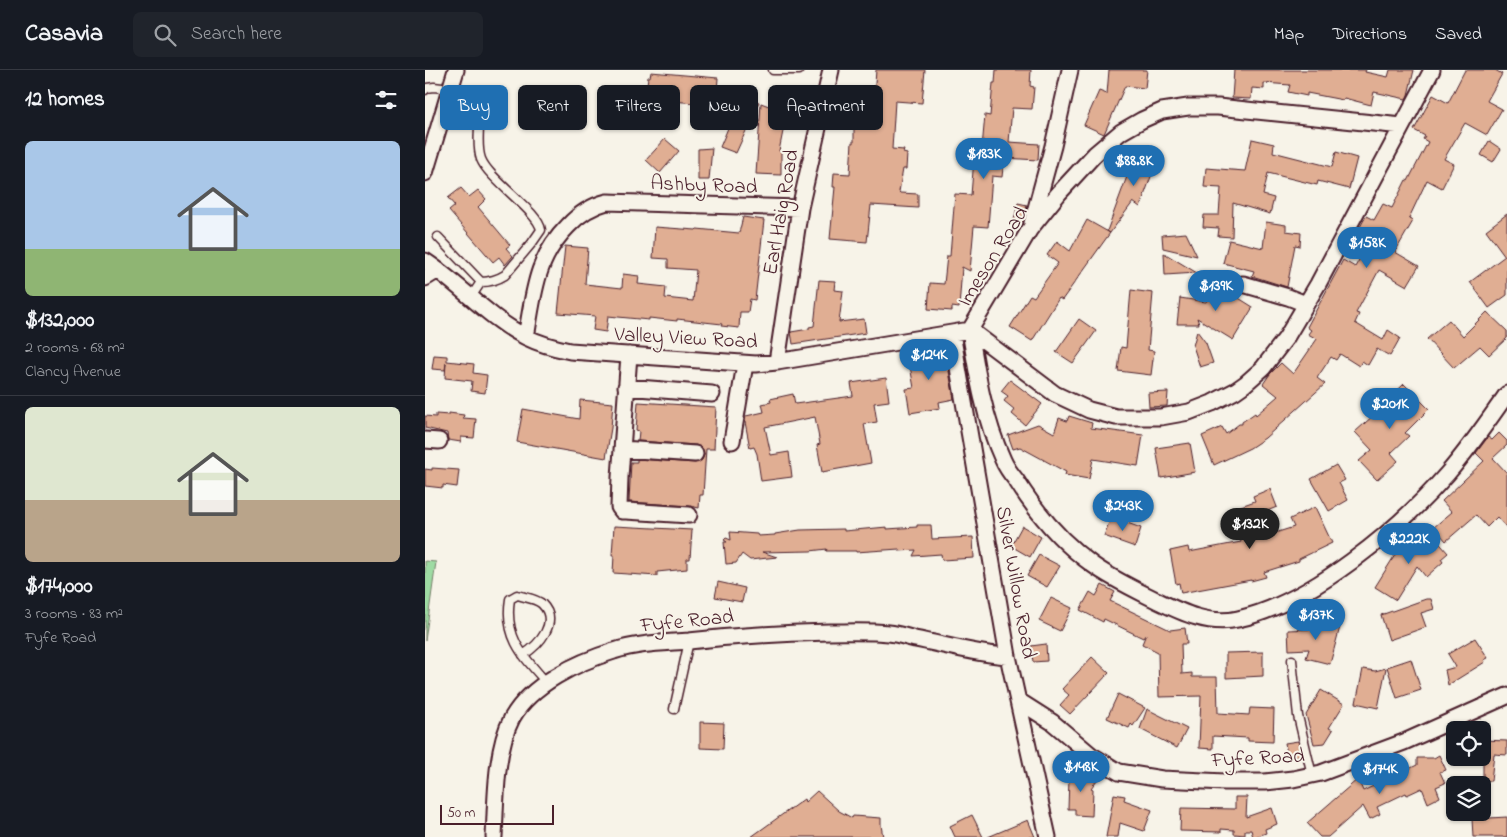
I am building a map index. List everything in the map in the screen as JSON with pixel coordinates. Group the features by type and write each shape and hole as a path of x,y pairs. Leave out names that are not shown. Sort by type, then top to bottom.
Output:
{"street":[{"path":"451,85 456,70"},
{"name":"Earl Haig Road","path":"777,362 800,208 831,70"},
{"path":"1031,229 1053,146 1070,70"},
{"path":"970,330 1055,394 1089,410 1116,417 1161,417 1189,412 1212,403 1245,384 1263,368 1281,346 1306,304 1432,70"},
{"name":"Imeson Road","path":"970,330 1031,229 1059,194 1095,154 1121,132 1142,120 1162,111 1188,107 1218,106 1402,126"},
{"path":"425,173 440,123"},
{"name":"Ashby Road","path":"526,337 538,274 544,258 557,237 576,217 596,205 607,202 800,208"},
{"name":"Valley View Road","path":"425,261 431,274 471,297 500,321 526,337 548,347 570,351 745,364 777,362 970,330"},
{"path":"1243,284 1306,304"},
{"path":"970,330 978,379 988,420 1003,461 1029,501 1057,534 1093,565 1130,587 1170,606 1207,620 1225,621 1239,619 1295,598 1323,582 1355,559 1418,504 1448,473 1507,394"},
{"name":"Silver Willow Road","path":"952,333 1008,656 1048,837"},
{"path":"629,355 619,504 621,510 689,516"},
{"path":"732,441 745,364"},
{"path":"626,387 712,394"},
{"path":"622,449 695,454"},
{"name":"Fyfe Road","path":"494,837 497,781 504,738 513,717 527,699 546,682 579,663 615,650 723,637 857,632 890,633 979,653 1008,656"},
{"name":"Fyfe Road","path":"1019,701 1042,714 1091,755 1119,772 1162,779 1265,782 1293,780 1321,774 1404,742 1507,696"}],"lane":[{"path":"773,70 799,70"},
{"path":"425,90 427,88 440,88"},
{"path":"479,130 479,148 484,165 523,205 541,228 532,243 505,275 493,281 481,282"},
{"path":"438,237 481,282"},
{"path":"471,297 481,282"},
{"path":"523,655 541,640 550,624 548,612 541,603 517,595 510,599 508,612 513,638 523,655 546,682"},
{"path":"674,709 689,641"},
{"path":"1292,660 1298,716 1312,775"}],"green space":[{"path":"425,561 436,562 425,641"}],"building":[{"path":"876,70 925,70 922,103 895,101 892,149 904,150 903,153 907,154 906,169 903,169 899,192 918,194 918,208 871,205 867,242 830,239 835,187 833,187 834,173 850,174 854,130 883,130 883,85 875,85"},
{"path":"996,70 1031,70 1030,86 1034,87 1032,109 1012,108 1009,142 1039,144 1038,160 1004,158 1002,177 992,176 988,227 974,226 970,271 962,267 959,308 952,307 952,311 928,309 930,283 944,284 947,256 950,256 955,194 971,195 975,147 982,148 985,115 990,116"},
{"path":"1109,70 1147,70 1145,88 1125,86 1104,134 1084,125 1099,91 1107,94"},
{"path":"1234,70 1366,70 1365,72 1388,77 1390,70 1414,70 1406,99 1374,92 1371,105 1344,98 1343,100 1307,93 1307,96 1288,92 1290,85 1264,83 1264,89 1252,88 1251,99 1232,98"},
{"path":"1465,70 1495,70 1502,74 1487,101 1502,109 1487,135 1465,123 1444,159 1454,164 1442,188 1427,180 1409,218 1413,221 1395,252 1419,266 1407,286 1379,270 1356,313 1359,314 1355,323 1383,340 1388,330 1400,338 1390,356 1377,349 1368,365 1362,361 1359,366 1340,354 1336,360 1331,357 1317,378 1325,384 1265,438 1250,448 1214,465 1202,436 1222,427 1226,434 1255,413 1256,415 1278,396 1263,384 1281,363 1293,374 1317,339 1308,334 1311,330 1307,327 1343,260 1355,267 1373,235 1360,227 1366,216 1374,220 1383,204 1392,208 1428,142 1423,139 1425,136 1414,130 1433,95 1448,103"},
{"path":"651,72 718,78 717,85 690,85 690,103 680,102 680,85 647,85 648,77 650,77"},
{"path":"761,103 768,106 768,130 783,130 779,151 781,152 781,175 756,174"},
{"path":"727,130 746,130 736,153 720,147"},
{"path":"665,139 679,151 660,173 646,160"},
{"path":"1252,139 1274,144 1273,152 1332,167 1336,152 1357,158 1349,189 1318,181 1317,185 1268,173 1263,195 1274,198 1270,214 1233,203 1232,237 1218,236 1219,228 1203,227 1204,215 1219,215 1221,188 1204,187 1206,168 1245,171"},
{"path":"1489,141 1501,149 1493,162 1481,155"},
{"path":"712,148 709,180 698,180 698,149"},
{"path":"1136,152 1157,160 1140,207 1133,202 1110,233 1107,231"},
{"path":"461,188 469,197 478,190 486,199 478,207 510,245 506,248 513,256 505,265 499,257 493,262 449,211 455,206 448,198"},
{"path":"1018,203 1027,205 1023,222 1014,220"},
{"path":"1507,214 1507,295 1489,308 1470,282 1505,256 1486,230"},
{"path":"743,217 764,220 755,300 750,299 748,312 740,312 739,328 721,326 722,324 677,319 677,321 649,318 649,320 608,316 606,332 593,330 595,316 558,313 565,246 588,248 585,284 622,288 623,274 639,276 638,284 666,287 665,298 693,301 696,270 668,268 668,259 653,258 655,227 739,233"},
{"path":"1087,220 1110,233 1062,300 1059,298 1032,341 1010,327 1030,295 1034,297 1058,263 1047,255 1057,241 1070,251"},
{"path":"1266,222 1286,225 1286,231 1301,233 1300,246 1295,245 1287,287 1252,276 1254,271 1223,263 1229,240 1263,248"},
{"path":"1186,233 1197,256 1163,248 1162,235"},
{"path":"1164,253 1197,273 1165,275"},
{"path":"819,280 835,281 834,290 843,291 839,322 864,319 866,333 793,344 791,332 809,329 809,327 814,326"},
{"path":"1218,285 1253,307 1233,340 1197,318 1199,324 1177,324 1180,298 1206,302 1212,291 1215,297"},
{"path":"1131,290 1153,293 1148,350 1154,351 1151,375 1118,371 1121,347 1126,348"},
{"path":"1487,312 1507,331 1507,338 1489,355 1480,346 1454,368 1427,339 1449,320 1463,336"},
{"path":"1079,319 1096,331 1073,363 1056,352"},
{"path":"1197,331 1206,343 1213,363 1200,367 1193,346"},
{"path":"945,349 954,399 939,402 940,408 910,413 906,389 914,388 908,355"},
{"path":"434,355 447,356 447,361 474,364 473,373 487,375 485,393 471,391 472,381 445,378 446,363 445,370 432,369"},
{"path":"886,378 889,401 874,403 877,422 864,424 871,463 822,472 817,445 820,444 815,417 765,427 771,455 789,452 792,477 761,481 757,454 754,447 750,448 745,422 746,416 764,412 762,404 771,402 770,399 793,394 795,404 853,396 851,383"},
{"path":"1010,380 1042,404 1025,425 1012,414 1015,410 1004,401 1008,396 1001,391"},
{"path":"1404,384 1429,409 1405,433 1409,436 1391,453 1398,461 1377,480 1359,461 1372,450 1355,432 1384,406 1382,405"},
{"path":"1168,392 1167,406 1149,407 1148,393"},
{"path":"580,400 613,403 606,458 517,442 523,409 579,419"},
{"path":"638,402 716,407 714,449 706,449 703,495 700,495 699,508 629,502 631,462 637,462 637,459 695,463 702,460 704,455 703,449 696,445 638,441 639,431 636,430"},
{"path":"449,413 464,415 463,418 476,419 474,438 461,437 461,442 448,440 447,433 425,428 425,416 436,417 436,414 449,415"},
{"path":"1069,416 1092,423 1091,428 1143,435 1138,466 1093,459 1089,479 1065,475 1066,472 1020,447 1013,449 1008,435 1038,424 1054,433 1059,418 1067,421"},
{"path":"1499,433 1507,441 1507,445 1493,458 1507,473 1507,528 1497,517 1487,527 1476,515 1446,541 1434,527 1452,512 1442,501 1484,461 1476,453 1488,437 1492,440"},
{"path":"1190,443 1195,472 1161,478 1156,448"},
{"path":"1336,465 1345,480 1339,483 1348,500 1329,511 1311,479"},
{"path":"432,468 459,470 457,487 443,485 443,488 425,486 425,469 432,470"},
{"path":"1270,489 1277,507 1249,518 1256,539 1294,527 1290,519 1315,507 1332,543 1299,559 1299,561 1264,572 1266,577 1181,593 1179,583 1176,584 1170,551 1188,547 1189,552 1241,542 1233,518 1235,518 1233,514 1236,513 1235,508 1255,501 1253,496"},
{"path":"1111,517 1141,528 1135,547 1104,536"},
{"path":"917,525 931,525 932,539 973,537 974,558 942,560 941,554 913,556 916,550 899,551 899,549 856,552 826,551 827,549 762,552 777,557 750,560 742,554 736,563 726,564 724,542 727,542 724,540 726,538 731,540 730,532 757,534 758,536 800,530 844,529 844,531 887,527 887,529 917,527"},
{"path":"614,526 692,530 690,559 687,559 687,569 657,572 657,576 613,573"},
{"path":"1022,526 1041,537 1030,557 1011,546"},
{"path":"1399,537 1415,553 1434,537 1448,553 1441,559 1443,562 1426,577 1417,566 1396,600 1375,587 1395,555 1388,548"},
{"path":"1039,555 1060,566 1047,587 1027,576"},
{"path":"718,582 745,588 742,602 715,597"},
{"path":"1102,585 1115,592 1110,601 1170,630 1185,628 1187,644 1181,644 1182,674 1192,673 1192,677 1217,677 1218,713 1249,715 1250,708 1274,709 1273,742 1213,736 1213,749 1199,748 1201,696 1159,697 1158,652 1142,644 1146,634 1143,638 1104,619 1103,622 1080,610 1090,592 1096,596"},
{"path":"1051,598 1072,608 1060,631 1039,621"},
{"path":"1426,599 1431,599 1434,609 1421,613 1426,627 1389,640 1381,615"},
{"path":"1316,621 1340,627 1330,664 1306,658 1309,649 1289,650 1288,630 1314,629"},
{"path":"1475,638 1488,658 1484,660 1485,662 1448,685 1445,670 1456,667 1448,654"},
{"path":"1046,644 1047,661 1033,662 1031,646"},
{"path":"1263,652 1263,676 1226,678 1226,653"},
{"path":"1092,657 1109,673 1070,714 1060,705 1069,695 1062,689"},
{"path":"1411,659 1421,690 1397,698 1387,667"},
{"path":"1386,668 1378,708 1356,703 1363,669 1375,671"},
{"path":"1321,690 1344,704 1329,728 1333,730 1325,743 1314,744 1306,715"},
{"path":"1118,694 1145,708 1133,726 1131,724 1129,728 1107,718"},
{"path":"1147,709 1187,729 1177,748 1140,729"},
{"path":"700,722 724,723 723,749 700,748"},
{"path":"1491,740 1507,741 1507,755 1494,754 1491,781 1491,776 1483,776 1483,766 1491,766"},
{"path":"1298,741 1302,755 1288,758 1285,743"},
{"path":"1439,755 1446,770 1440,772 1445,783 1436,787 1440,797 1428,803 1422,788 1407,795 1406,793 1377,807 1380,814 1370,819 1363,806 1328,837 1320,837 1307,823 1358,779 1363,791 1417,765 1417,758 1434,758"},
{"path":"1077,767 1097,780 1091,788 1093,789 1092,816 1075,815 1075,809 1068,809 1069,778"},
{"path":"817,791 839,811 852,818 853,816 881,818 883,837 751,837 804,799 805,802"},
{"path":"1114,794 1125,796 1124,800 1152,810 1144,831 1120,823 1118,837 1106,837"},
{"path":"1235,797 1247,797 1246,817 1272,808 1277,824 1265,829 1266,833 1255,837 1253,837 1251,830 1245,830 1245,835 1234,834 1234,830 1221,829 1221,832 1180,831 1181,808 1235,809"},
{"path":"972,815 983,837 955,837 950,826"},
{"path":"1507,817 1507,837 1473,837 1472,821 1491,821 1491,818"},
{"path":"1028,820 1035,837 988,837"}]}
